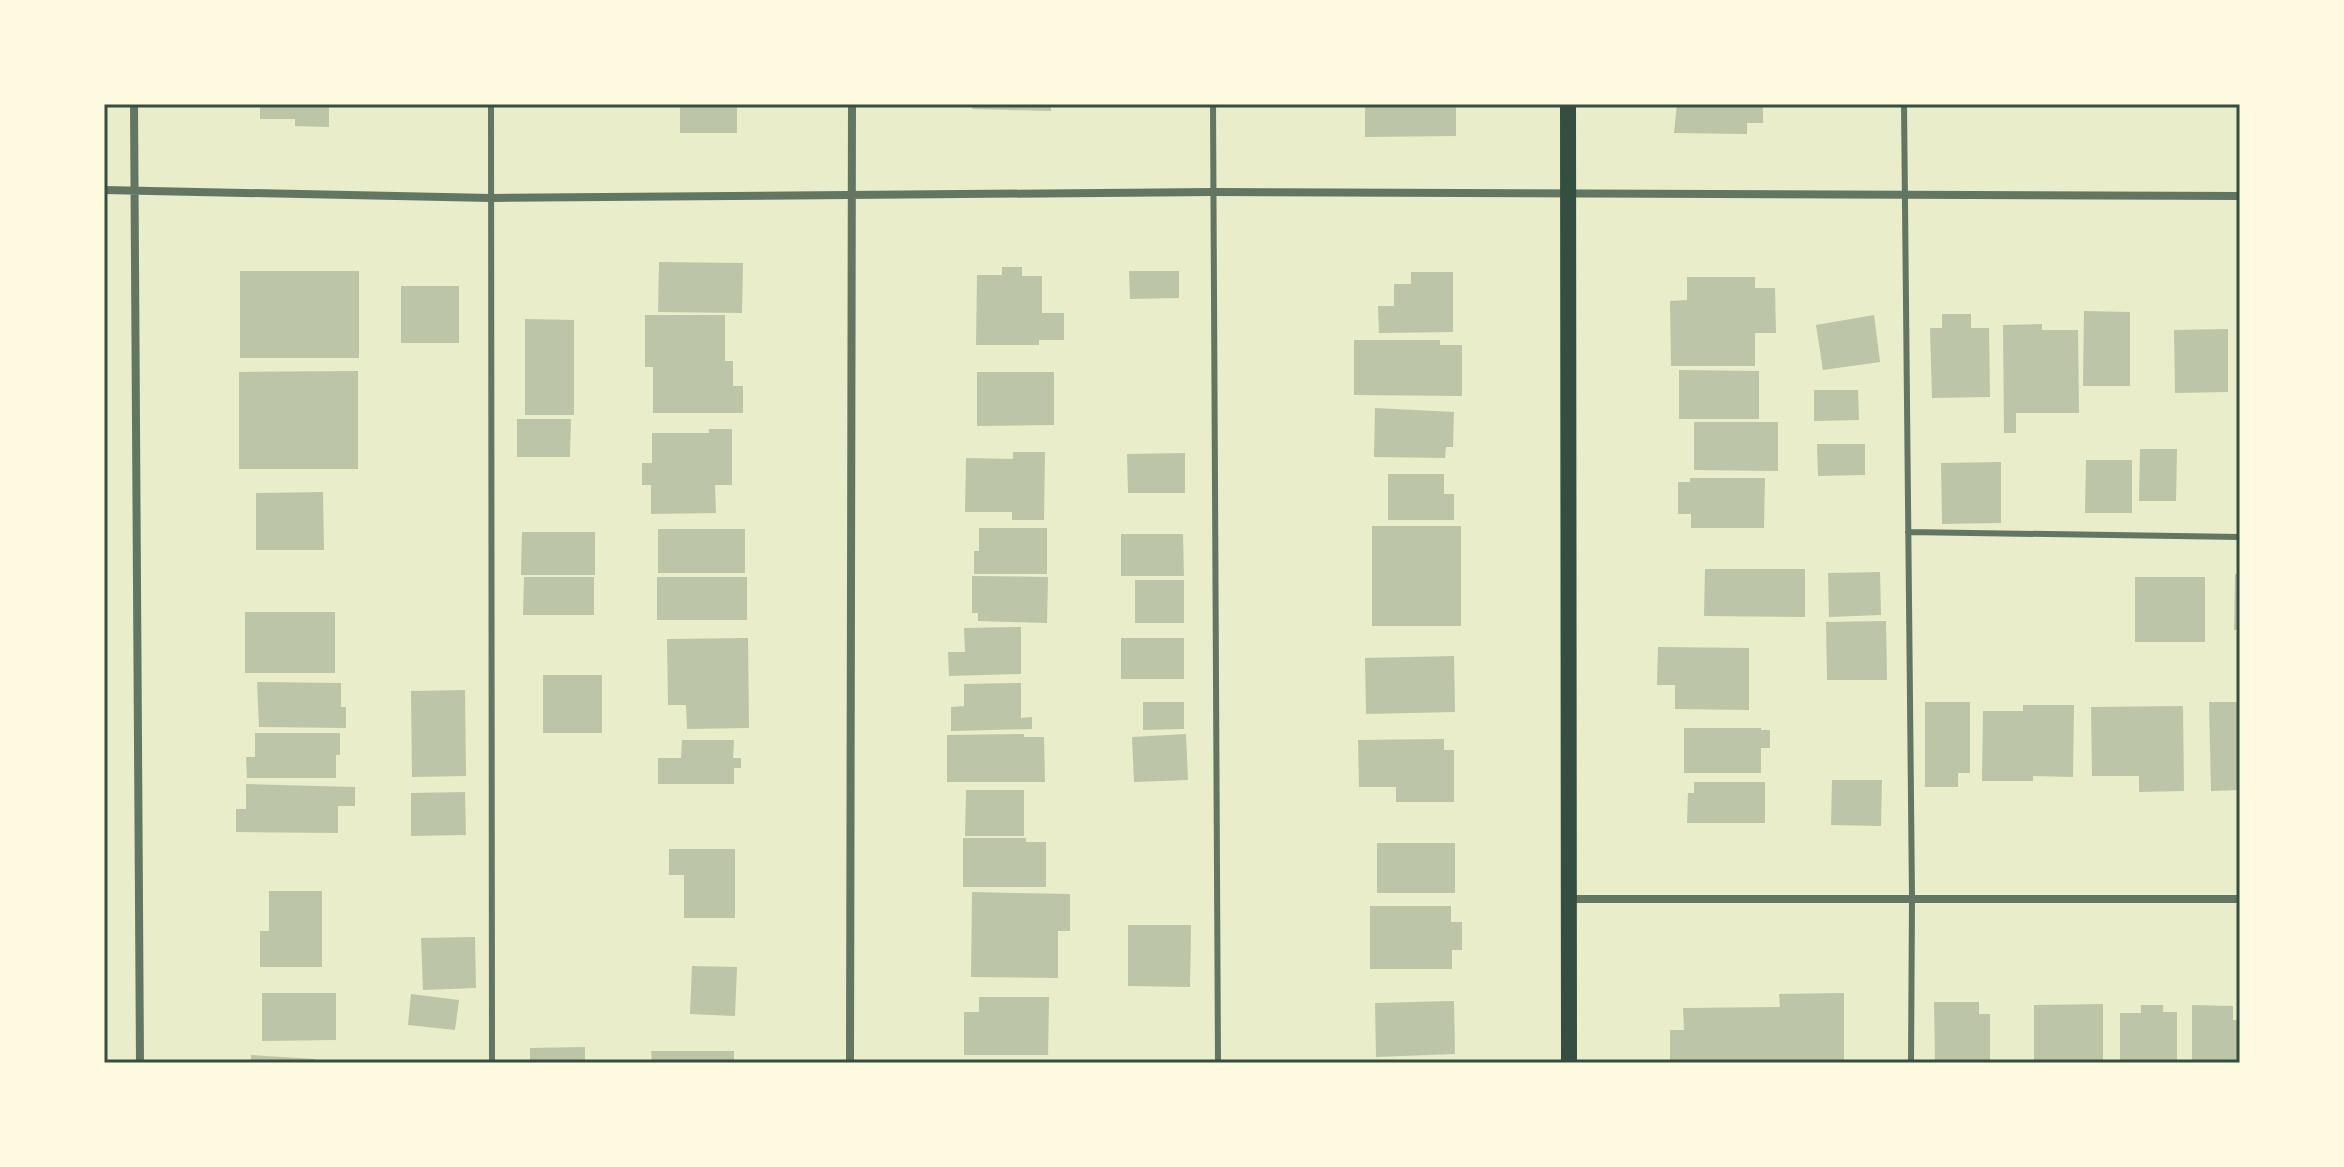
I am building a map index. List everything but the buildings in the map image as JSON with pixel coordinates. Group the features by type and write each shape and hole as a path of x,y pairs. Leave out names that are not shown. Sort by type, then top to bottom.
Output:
{"main road":[{"path":"1568,104 1569,1063"}],"street":[{"path":"134,104 140,1063"},
{"path":"850,1063 852,104"},
{"path":"104,190 491,198 1213,192 2240,196"},
{"path":"1569,899 2240,899"}],"lane":[{"path":"491,104 492,1063"},
{"path":"1213,104 1218,1063"},
{"path":"1904,104 1911,1063"},
{"path":"1908,532 2240,537"}]}
